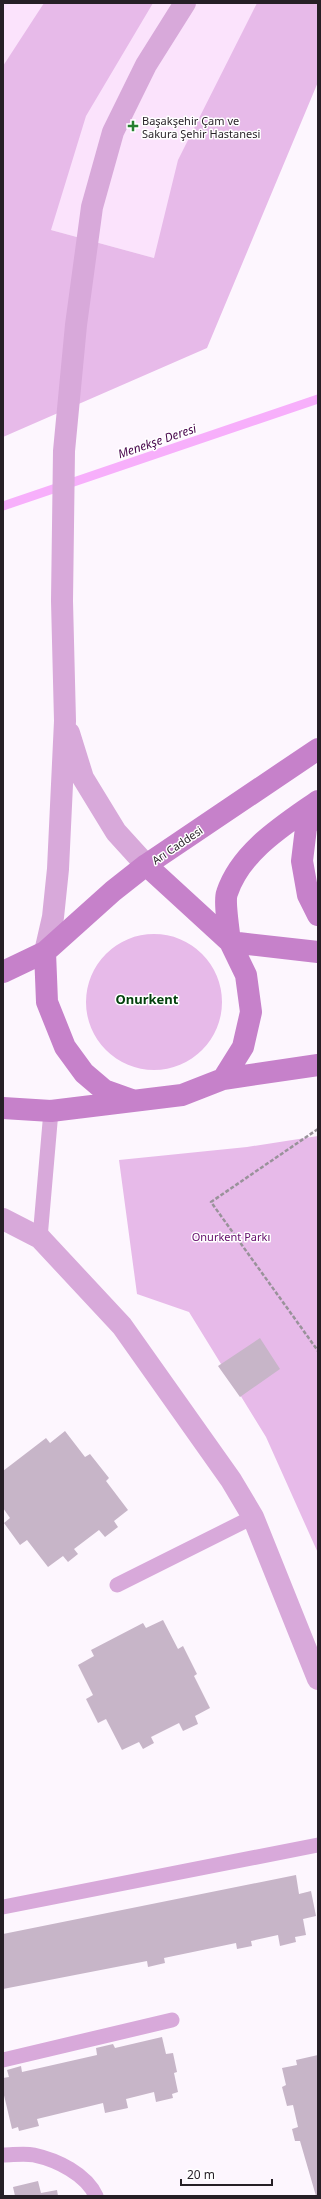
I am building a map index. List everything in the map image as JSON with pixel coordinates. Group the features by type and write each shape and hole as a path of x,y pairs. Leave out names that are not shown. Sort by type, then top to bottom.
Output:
{"main road":[{"name":"Arı Caddesi","path":"3,972 45,952 113,891 146,865 318,749"},
{"path":"318,802 306,828 302,861 308,895 318,915"},
{"path":"223,1079 242,1047 251,1012 246,975 230,942 226,894 242,864 266,839 318,802"},
{"path":"146,865 230,942 318,952"},
{"path":"45,952 47,1002 65,1047 84,1073 104,1090 137,1101"},
{"path":"3,1108 51,1111 182,1095 223,1079 318,1065"}],"street":[{"path":"45,952 53,917 58,869 65,721 62,601 64,451 76,325 92,207 113,132 146,65 185,3"},
{"path":"65,721 83,778 116,832 146,865"},
{"path":"3,1219 40,1238 122,1326 231,1480 253,1517 318,1680"}],"lane":[{"path":"40,1238 51,1111"},
{"path":"117,1585 253,1517"},
{"path":"3,1907 318,1844"},
{"path":"3,2060 172,2020"},
{"path":"3,2155 34,2155 71,2169 94,2191 96,2196"}],"path":[{"path":"318,1129 211,1202 318,1352"}],"shaded area":[{"name":"Başakşehir Çam ve Sakura Şehir Hastanesi","path":"3,3 318,3 154,258 51,230 3,274"}],"green space":[{"path":"44,3 153,3 86,116 51,230 154,258 178,160 257,3 318,3 318,82 207,348 3,437 3,66"},
{"path":"147,934 161,934 180,939 192,945 207,959 217,976 221,989 221,1015 217,1028 211,1040 197,1055 192,1059 174,1067 161,1070 147,1070 128,1065 116,1059 101,1045 97,1040 89,1022 86,1009 86,995 91,976 97,964 111,949 116,945 134,937"},
{"name":"Onurkent Parkı","path":"318,1136 318,1553 266,1437 189,1312 137,1294 119,1160 247,1147"}],"building":[{"path":"260,1338 280,1369 240,1397 218,1366"},
{"path":"65,1431 85,1457 90,1454 109,1478 106,1481 128,1510 114,1521 118,1527 105,1537 99,1530 74,1549 78,1554 68,1562 63,1556 48,1567 27,1540 20,1545 4,1523 10,1518 3,1508 3,1471 46,1438 50,1443"},
{"path":"163,1620 178,1649 183,1646 197,1674 194,1676 210,1708 195,1716 198,1724 183,1731 179,1723 151,1737 154,1743 143,1749 139,1742 122,1750 106,1719 98,1723 86,1699 93,1695 78,1665 94,1656 91,1650 143,1623 146,1628"},
{"path":"296,1875 299,1894 311,1891 316,1916 303,1919 306,1935 295,1937 296,1942 280,1946 278,1935 251,1941 252,1946 237,1949 236,1943 164,1958 165,1963 148,1967 147,1961 3,1989 3,1934"},
{"path":"162,2037 166,2054 173,2053 177,2072 174,2073 178,2092 172,2094 173,2098 156,2102 154,2092 126,2099 128,2108 105,2113 103,2103 37,2119 39,2126 19,2131 18,2127 12,2129 3,2091 3,2078 9,2077 7,2070 21,2066 22,2072 97,2055 96,2048 113,2044 115,2048"},
{"path":"318,2055 318,2196 316,2196 300,2141 295,2141 292,2129 298,2127 293,2105 287,2106 282,2087 286,2085 282,2068 297,2065 296,2060"},
{"path":"38,2181 41,2193 57,2190 58,2196 15,2196 13,2187"}],"waterway":[{"name":"Menekşe Deresi","path":"3,506 318,399"}],"place":[{"name":"Başakşehir Çam ve Sakura Şehir Hastanesi","path":"133,126"}],"district":[{"name":"Onurkent","path":"147,999"}]}
